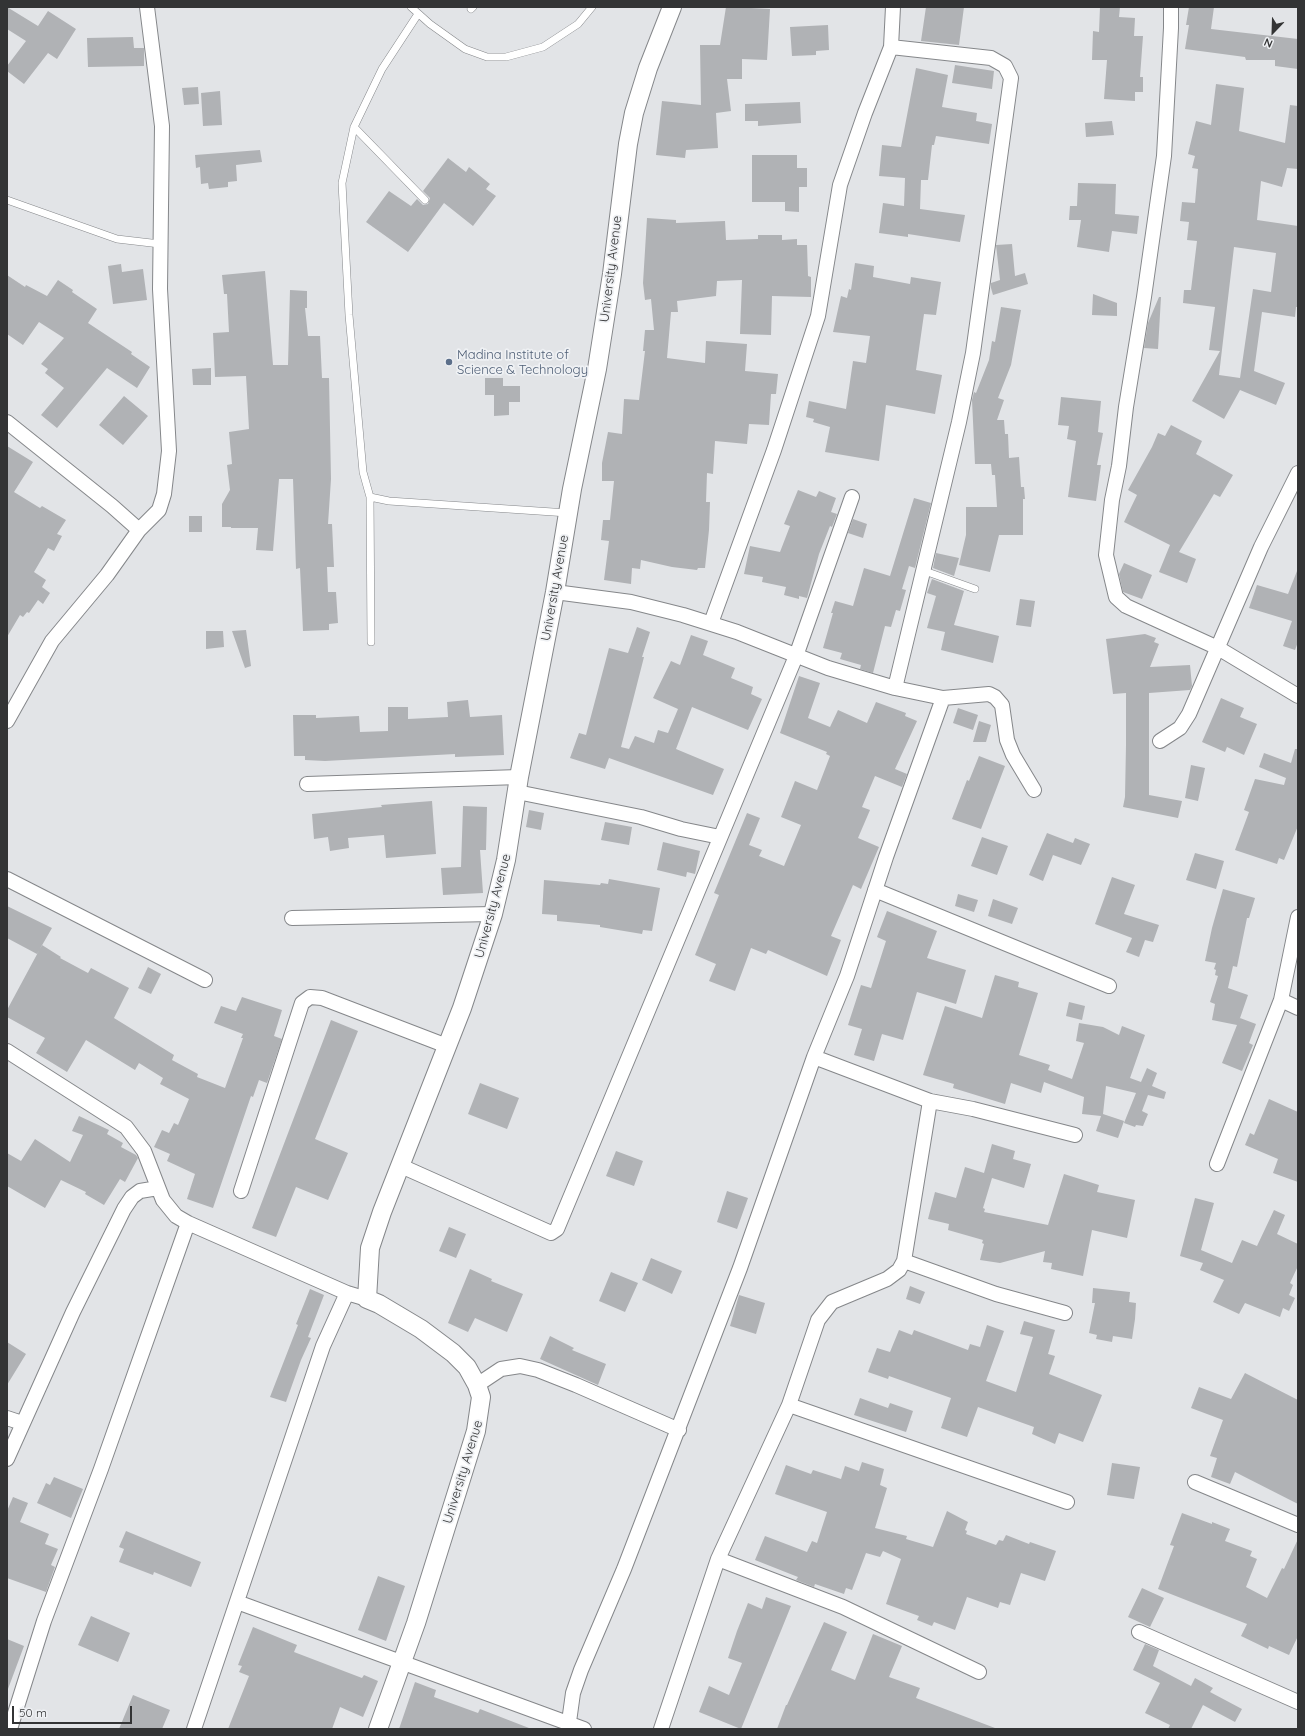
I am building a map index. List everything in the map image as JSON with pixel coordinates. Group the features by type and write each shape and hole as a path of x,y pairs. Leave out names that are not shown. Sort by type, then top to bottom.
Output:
{"street":[{"path":"7,721 11,703 52,641 107,575 139,530 158,510 164,494 170,451 160,289 162,126 147,7"},
{"name":"University Avenue","path":"378,1729 418,1616 476,1431 481,1398 477,1384 468,1367 453,1353 421,1330 379,1304 367,1299 370,1248 382,1212 462,1008 493,914 506,860 518,785 555,592 568,513 597,369 612,274 628,144 634,114 648,68 672,7"},
{"path":"711,623 774,450 818,316 840,185 864,113 891,46 893,7"},
{"path":"1171,7 1164,156 1144,297 1126,407 1119,466 1112,500 1106,555 1116,597 1126,606 1218,648 1298,696"},
{"path":"891,46 991,58 1005,66 1011,78 973,353 959,422 922,570 896,688"},
{"path":"7,422 112,506 139,530"},
{"path":"1160,741 1180,728 1189,714 1261,547 1298,473"},
{"path":"401,1166 544,1230 551,1233 554,1232 560,1221 796,656 852,497"},
{"path":"555,592 631,602 711,623 828,668 896,688 943,698 989,694 995,697 1002,705 1007,740 1013,755 1034,790"},
{"path":"568,1726 572,1693 624,1569 740,1268 814,1057 847,976 875,890 943,698"},
{"path":"307,784 518,785 641,817 681,830 720,837"},
{"path":"7,879 205,980"},
{"path":"875,890 1109,986"},
{"path":"292,918 493,914"},
{"path":"1218,1164 1281,1000 1298,917"},
{"path":"241,1191 302,1003 310,997 322,998 447,1046"},
{"path":"1281,1000 1298,1008"},
{"path":"7,1051 126,1127 144,1151 163,1200 176,1216 188,1223 347,1293 367,1299"},
{"path":"814,1057 930,1101 1075,1135"},
{"path":"661,1729 718,1559 789,1405 818,1320 832,1302 887,1279 899,1270 904,1261 930,1101"},
{"path":"7,1459 73,1312 124,1209 132,1197 140,1191 158,1188"},
{"path":"10,1729 50,1606 101,1469 188,1223"},
{"path":"904,1261 996,1294 1065,1313"},
{"path":"194,1729 323,1346 347,1293"},
{"path":"477,1384 501,1369 520,1366 538,1370 678,1430"},
{"path":"789,1405 1067,1502"},
{"path":"7,1418 22,1423"},
{"path":"1195,1482 1298,1525"},
{"path":"718,1559 843,1607 979,1672"},
{"path":"237,1602 402,1662 568,1726 584,1729"},
{"path":"1139,1632 1298,1702"}],"lane":[{"path":"411,7 430,24 465,48 487,57 506,57 543,47 578,24 592,7"},
{"path":"371,642 370,497 363,472 349,315 342,183 354,127 382,69 418,14"},
{"path":"354,127 425,200"},
{"path":"7,200 117,239 160,244"},
{"path":"370,497 389,501 568,513"},
{"path":"922,570 975,589"}],"building":[{"path":"7,7 38,26 48,11 76,29 57,59 48,53 24,84 7,71 7,66 26,41 7,29"},
{"path":"726,7 770,9 767,60 742,59 742,79 727,79 731,111 716,113 718,148 686,150 685,158 656,155 662,101 701,105 700,45 720,45"},
{"path":"926,7 964,7 959,45 921,41"},
{"path":"1100,7 1120,7 1119,17 1135,18 1134,36 1143,36 1140,77 1143,77 1143,92 1135,92 1135,101 1104,99 1107,60 1092,60 1093,31 1099,32"},
{"path":"1189,7 1214,7 1211,29 1298,39 1298,69 1275,66 1275,60 1246,60 1245,57 1185,49 1189,25 1186,25"},
{"path":"828,25 829,50 816,51 816,55 792,56 790,27"},
{"path":"133,37 134,48 144,48 144,66 88,67 87,38"},
{"path":"955,65 994,71 992,89 952,83"},
{"path":"916,68 948,75 942,107 977,113 976,121 992,124 989,144 936,136 934,145 932,145 928,180 921,180 920,209 965,215 960,242 908,234 908,237 879,233 883,203 904,206 905,178 879,176 882,145 901,147"},
{"path":"1216,84 1244,88 1239,131 1285,143 1290,105 1298,106 1298,169 1287,168 1282,187 1261,181 1257,220 1298,226 1298,307 1296,307 1295,317 1262,312 1254,371 1285,383 1276,405 1240,390 1224,419 1192,401 1220,351 1209,350 1215,307 1183,303 1184,290 1191,290 1197,241 1187,240 1189,222 1180,221 1182,202 1195,203 1198,169 1192,168 1195,156 1188,154 1196,121 1211,125","holes":["1234,247 1276,253 1271,292 1253,289 1240,378 1219,375"]},
{"path":"198,87 199,104 184,105 182,88"},
{"path":"220,91 222,125 203,126 201,93"},
{"path":"800,102 801,123 758,126 758,121 745,121 745,104"},
{"path":"1112,121 1114,135 1086,137 1085,123"},
{"path":"260,150 262,162 236,165 237,181 228,182 228,187 209,189 208,183 201,184 200,167 196,168 195,155"},
{"path":"752,155 797,155 797,168 807,168 807,187 799,187 799,212 785,211 785,202 752,202"},
{"path":"448,158 466,172 469,167 490,184 486,189 496,196 473,226 444,203 408,252 366,222 389,191 411,206 417,199 423,205 428,204 430,198 423,191"},
{"path":"1078,183 1116,184 1115,214 1139,216 1137,234 1112,231 1109,252 1077,247 1081,220 1069,220 1070,206 1077,206"},
{"path":"647,218 676,220 676,223 725,221 726,240 758,239 758,235 782,235 782,240 797,239 797,245 807,245 808,276 811,277 811,297 772,296 771,335 740,334 742,280 717,281 716,296 677,301 678,312 671,312 667,358 705,363 706,341 747,344 745,371 778,374 776,394 771,394 769,425 749,424 747,444 715,441 713,474 707,473 706,502 710,502 705,568 698,568 697,570 672,567 641,560 640,569 632,568 631,584 604,580 609,541 601,540 603,520 610,520 614,481 602,481 602,463 608,432 622,434 624,399 639,400 645,351 643,351 645,330 654,330 651,299 645,300 643,283"},
{"path":"1012,244 1015,276 1025,273 1028,284 993,295 991,283 1000,280 996,245"},
{"path":"855,263 874,266 873,277 910,284 911,277 941,282 936,315 924,314 916,370 942,375 935,414 886,405 879,461 825,452 830,427 813,422 814,419 806,417 809,401 846,409 853,361 866,363 870,336 833,332 841,296 847,298 849,289 851,290"},
{"path":"121,264 122,272 143,269 147,300 113,304 108,266"},
{"path":"265,271 273,365 288,365 290,290 307,291 307,308 305,308 308,336 320,336 322,378 329,378 331,479 328,524 332,524 334,567 327,567 328,592 336,592 338,623 329,624 329,630 303,631 300,568 296,569 293,479 279,479 273,551 256,550 258,528 222,527 222,504 230,490 227,465 232,464 229,432 249,429 246,376 215,377 213,333 229,332 227,294 224,294 222,275"},
{"path":"7,275 25,287 26,285 47,296 58,280 73,290 72,292 97,309 88,323 132,352 131,354 150,367 137,388 107,368 57,428 41,415 64,388 45,373 48,369 41,364 64,338 39,322 23,345 7,334"},
{"path":"1093,294 1117,303 1117,316 1092,315"},
{"path":"1159,297 1161,297 1158,349 1144,348 1148,323"},
{"path":"1001,307 1021,310 1011,365 998,398 1004,400 997,420 1004,420 1005,434 1008,434 1009,458 1019,457 1021,487 1024,487 1025,499 1023,499 1023,535 999,535 990,572 959,565 966,535 966,507 997,507 995,475 992,475 991,464 975,464 972,400 974,392 976,393 989,360 992,341 995,342"},
{"path":"211,368 211,385 193,385 192,369"},
{"path":"485,378 503,378 503,386 520,386 520,402 509,402 509,415 494,416 494,395 485,395"},
{"path":"124,396 148,416 123,445 99,425"},
{"path":"1061,397 1101,401 1098,432 1103,433 1097,465 1101,465 1096,501 1068,497 1076,441 1067,439 1069,426 1058,425"},
{"path":"1171,425 1202,441 1196,454 1233,475 1220,497 1214,494 1179,552 1196,559 1187,583 1159,572 1170,545 1124,522 1137,495 1128,490 1152,447 1158,433 1165,436"},
{"path":"7,446 33,462 14,492 40,508 42,506 66,520 57,534 62,536 54,551 48,548 34,572 46,580 42,587 50,593 43,604 38,600 29,613 27,612 23,617 20,615 7,637"},
{"path":"798,490 816,497 819,491 836,498 831,512 837,514 832,527 830,526 819,554 807,598 799,596 799,599 784,595 786,587 762,582 763,577 744,574 750,546 780,552 790,526 784,524"},
{"path":"914,498 931,503 915,568 909,566 902,589 906,590 900,611 896,610 891,627 885,626 873,673 860,669 861,665 840,659 842,653 823,648 833,613 831,613 835,601 853,606 864,568 890,576"},
{"path":"189,516 202,516 202,532 189,532"},
{"path":"853,519 867,524 863,538 848,533"},
{"path":"936,553 959,558 954,576 933,568"},
{"path":"1124,563 1152,575 1142,599 1123,592 1119,574"},
{"path":"1297,571 1298,642 1295,650 1283,646 1292,621 1249,608 1257,585 1288,594"},
{"path":"932,579 964,591 954,625 999,636 993,663 941,650 945,632 927,628 936,596 927,593"},
{"path":"1020,599 1035,601 1031,627 1016,625"},
{"path":"637,627 650,632 642,657 644,657 621,747 629,749 635,736 654,743 658,730 668,733 678,709 653,698 671,661 680,665 691,635 708,641 703,655 735,668 731,678 753,687 751,694 762,699 748,730 692,707 676,749 724,769 713,795 609,758 605,769 570,758 579,733 586,735 609,648 628,653"},
{"path":"246,630 251,666 245,668 232,631"},
{"path":"206,631 223,631 224,647 206,649"},
{"path":"1145,634 1156,638 1154,642 1159,644 1150,667 1190,665 1192,686 1190,690 1149,693 1149,795 1182,801 1178,818 1123,807 1125,797 1126,693 1113,694 1106,639"},
{"path":"799,676 820,683 808,718 830,727 838,710 867,723 876,702 906,713 905,716 917,721 895,769 907,774 902,787 875,776 862,807 870,810 858,838 879,847 861,889 853,885 831,936 841,940 827,976 768,950 766,954 751,948 735,991 709,981 716,964 695,955 719,895 714,893 747,813 760,818 749,845 762,850 759,856 784,866 801,825 781,817 795,781 817,790 830,756 826,754 827,752 780,733"},
{"path":"1221,698 1244,708 1240,717 1257,724 1244,755 1227,747 1225,752 1202,742"},
{"path":"468,700 470,717 502,715 504,755 455,757 455,754 325,761 305,760 305,756 294,756 293,715 316,715 316,718 359,716 360,732 388,731 388,707 408,707 408,719 448,717 447,702"},
{"path":"958,708 978,715 973,730 953,723"},
{"path":"979,721 991,725 986,742 973,742"},
{"path":"1295,749 1298,749 1298,826 1284,860 1279,858 1277,864 1235,850 1249,812 1244,810 1255,779 1284,785 1286,778 1259,767 1264,753 1291,763"},
{"path":"979,756 1005,766 981,829 952,819 967,780 969,781"},
{"path":"1191,765 1205,768 1198,801 1185,798"},
{"path":"432,801 436,854 386,858 384,835 348,838 349,848 330,851 328,837 314,839 312,814 382,807 381,805"},
{"path":"463,806 487,807 486,850 480,850 483,893 443,895 441,868 461,867"},
{"path":"529,810 544,813 541,830 526,827"},
{"path":"605,822 632,827 629,845 601,840"},
{"path":"1047,833 1073,843 1075,838 1090,844 1081,865 1053,855 1043,881 1029,875"},
{"path":"982,837 1008,846 997,875 971,866"},
{"path":"663,842 700,851 695,874 687,872 686,877 657,870"},
{"path":"1195,853 1224,861 1216,889 1186,880"},
{"path":"1112,877 1135,885 1124,914 1159,925 1153,942 1145,940 1139,957 1126,952 1132,938 1095,924"},
{"path":"609,879 660,888 652,931 643,930 642,934 600,927 600,925 557,921 557,915 542,914 544,880 600,885 601,883 608,884"},
{"path":"1223,889 1255,898 1249,918 1247,918 1237,967 1233,966 1228,988 1248,995 1240,1018 1256,1024 1249,1043 1253,1045 1242,1071 1222,1063 1237,1025 1212,1020 1215,1004 1210,1002 1218,976 1215,975 1216,970 1214,969 1216,963 1205,961 1212,928"},
{"path":"958,894 978,900 974,912 955,906"},
{"path":"993,899 1018,908 1012,924 988,916"},
{"path":"7,906 52,928 37,954 7,938"},
{"path":"887,911 937,931 927,958 966,970 956,1004 917,992 903,1040 882,1034 874,1061 854,1055 862,1029 848,1025 861,985 871,988 886,941 877,937"},
{"path":"42,945 61,957 60,958 88,973 91,968 129,988 114,1018 174,1055 172,1060 198,1074 197,1077 225,1088 243,1038 241,1038 243,1034 214,1023 221,1006 236,1011 242,997 282,1010 274,1036 282,1039 267,1083 259,1080 253,1097 251,1096 213,1208 187,1199 195,1174 167,1161 170,1154 154,1147 162,1130 169,1133 174,1123 178,1125 189,1099 160,1084 163,1078 139,1063 135,1070 86,1040 67,1072 36,1053 45,1038 7,1017 7,1010"},
{"path":"148,967 161,974 151,994 138,988"},
{"path":"995,975 1019,982 1018,987 1038,993 1019,1055 1050,1065 1048,1070 1072,1079 1084,1043 1076,1041 1079,1023 1103,1027 1119,1035 1122,1026 1145,1035 1130,1078 1141,1082 1147,1068 1157,1073 1152,1086 1166,1092 1164,1099 1148,1095 1142,1111 1148,1114 1143,1126 1136,1125 1135,1127 1124,1123 1136,1093 1106,1086 1103,1114 1124,1121 1118,1138 1096,1131 1101,1116 1082,1114 1084,1097 1044,1082 1041,1093 1011,1083 1005,1104 953,1088 954,1084 923,1075 945,1006 982,1018"},
{"path":"1069,1002 1085,1006 1082,1020 1066,1016"},
{"path":"331,1020 358,1031 315,1139 348,1153 328,1200 296,1187 276,1237 252,1228"},
{"path":"480,1083 519,1098 507,1129 468,1114"},
{"path":"1269,1099 1298,1112 1298,1182 1273,1173 1278,1159 1245,1145 1250,1133 1254,1135"},
{"path":"79,1116 109,1130 107,1134 123,1143 121,1147 136,1155 138,1158 125,1182 120,1179 104,1205 85,1194 86,1192 61,1180 45,1208 7,1186 7,1153 21,1161 35,1139 70,1162 83,1135 72,1131"},
{"path":"992,1144 1015,1151 1013,1159 1031,1164 1024,1188 992,1178 983,1208 985,1209 984,1212 1048,1225 1064,1174 1099,1185 1097,1192 1135,1200 1127,1238 1092,1230 1083,1276 1051,1269 1052,1263 1043,1262 1045,1251 1000,1263 980,1260 984,1244 982,1243 983,1240 948,1230 949,1224 928,1219 935,1192 956,1198 965,1167 984,1173"},
{"path":"616,1151 643,1161 634,1186 606,1176"},
{"path":"727,1191 748,1198 737,1229 717,1222"},
{"path":"1195,1198 1214,1203 1201,1250 1232,1263 1242,1240 1257,1246 1274,1210 1285,1215 1277,1234 1298,1244 1298,1266 1290,1283 1293,1285 1289,1295 1295,1298 1289,1311 1283,1308 1280,1317 1245,1303 1239,1314 1213,1302 1224,1280 1200,1270 1203,1263 1180,1256"},
{"path":"449,1227 466,1234 456,1258 439,1251"},
{"path":"651,1258 682,1271 672,1294 642,1280"},
{"path":"470,1269 492,1279 491,1281 523,1294 507,1332 475,1318 468,1332 448,1323"},
{"path":"611,1272 638,1283 625,1312 599,1301"},
{"path":"910,1286 925,1292 920,1304 906,1299"},
{"path":"1093,1288 1130,1292 1129,1302 1136,1303 1132,1339 1113,1336 1112,1342 1096,1339 1097,1335 1089,1333 1095,1303 1092,1303"},
{"path":"310,1289 324,1295 308,1337 311,1338 301,1360 286,1402 270,1397 298,1325 296,1324"},
{"path":"739,1295 765,1303 756,1334 730,1326"},
{"path":"1024,1321 1055,1330 1048,1354 1055,1356 1049,1374 1102,1395 1083,1442 1059,1433 1055,1444 1032,1434 1034,1427 978,1407 967,1437 941,1428 951,1398 889,1376 888,1379 868,1372 877,1348 890,1352 899,1330 912,1335 914,1330 968,1350 970,1344 980,1347 987,1325 1004,1331 986,1381 1016,1392 1033,1337 1020,1334"},
{"path":"550,1336 574,1348 572,1350 606,1364 598,1385 540,1359"},
{"path":"7,1342 26,1354 7,1385"},
{"path":"1245,1373 1298,1400 1298,1504 1235,1472 1230,1484 1211,1477 1217,1458 1210,1456 1223,1420 1191,1408 1199,1387 1231,1399"},
{"path":"860,1398 888,1408 890,1403 913,1411 906,1432 854,1415"},
{"path":"862,1462 884,1469 880,1485 887,1488 875,1528 907,1536 906,1539 933,1547 947,1511 968,1522 965,1530 967,1531 966,1534 996,1545 999,1540 1003,1541 1006,1535 1029,1544 1030,1542 1056,1551 1045,1581 1021,1573 1010,1605 1000,1602 998,1608 967,1597 955,1630 934,1622 932,1626 917,1620 919,1616 886,1604 901,1559 883,1551 880,1557 866,1553 852,1590 846,1588 844,1594 815,1584 814,1587 796,1580 798,1577 755,1560 765,1536 807,1552 812,1541 817,1543 827,1512 775,1494 786,1465 811,1474 813,1470 841,1479 845,1466 859,1471"},
{"path":"1112,1463 1140,1467 1134,1499 1107,1495"},
{"path":"54,1477 83,1489 71,1518 37,1503 46,1483 50,1485"},
{"path":"13,1497 28,1503 20,1522 49,1534 45,1544 58,1549 51,1565 55,1567 46,1592 7,1578 7,1511"},
{"path":"1182,1513 1230,1529 1225,1541 1252,1551 1250,1556 1257,1559 1246,1587 1267,1598 1282,1568 1284,1569 1298,1539 1298,1636 1289,1655 1269,1646 1268,1649 1241,1636 1247,1624 1158,1589 1174,1546 1170,1545"},
{"path":"126,1531 201,1562 191,1587 154,1572 153,1575 119,1562 124,1549 119,1547"},
{"path":"378,1576 405,1586 386,1641 358,1630"},
{"path":"1142,1588 1164,1598 1150,1627 1128,1617"},
{"path":"766,1597 791,1606 741,1729 699,1712 709,1686 729,1695 742,1663 728,1658 737,1631 748,1603 762,1609"},
{"path":"91,1616 130,1633 118,1662 78,1645"},
{"path":"824,1622 847,1632 831,1670 855,1680 873,1634 902,1646 889,1677 920,1688 916,1698 995,1729 777,1729 786,1705"},
{"path":"253,1627 297,1645 294,1652 362,1678 364,1675 378,1681 363,1717 340,1707 332,1729 228,1729 249,1676 239,1672 242,1666 238,1665"},
{"path":"7,1639 24,1646 8,1689 7,1688"},
{"path":"1145,1644 1159,1650 1153,1666 1191,1686 1195,1678 1213,1688 1210,1692 1242,1709 1235,1722 1203,1705 1191,1729 1168,1729 1170,1725 1145,1713 1160,1683 1133,1670"},
{"path":"415,1682 436,1690 434,1697 478,1713 480,1709 529,1728 399,1729"},
{"path":"133,1695 170,1710 162,1729 119,1729"}],"place":[{"name":"Madina Institute of Science & Technology","path":"449,362"}]}
